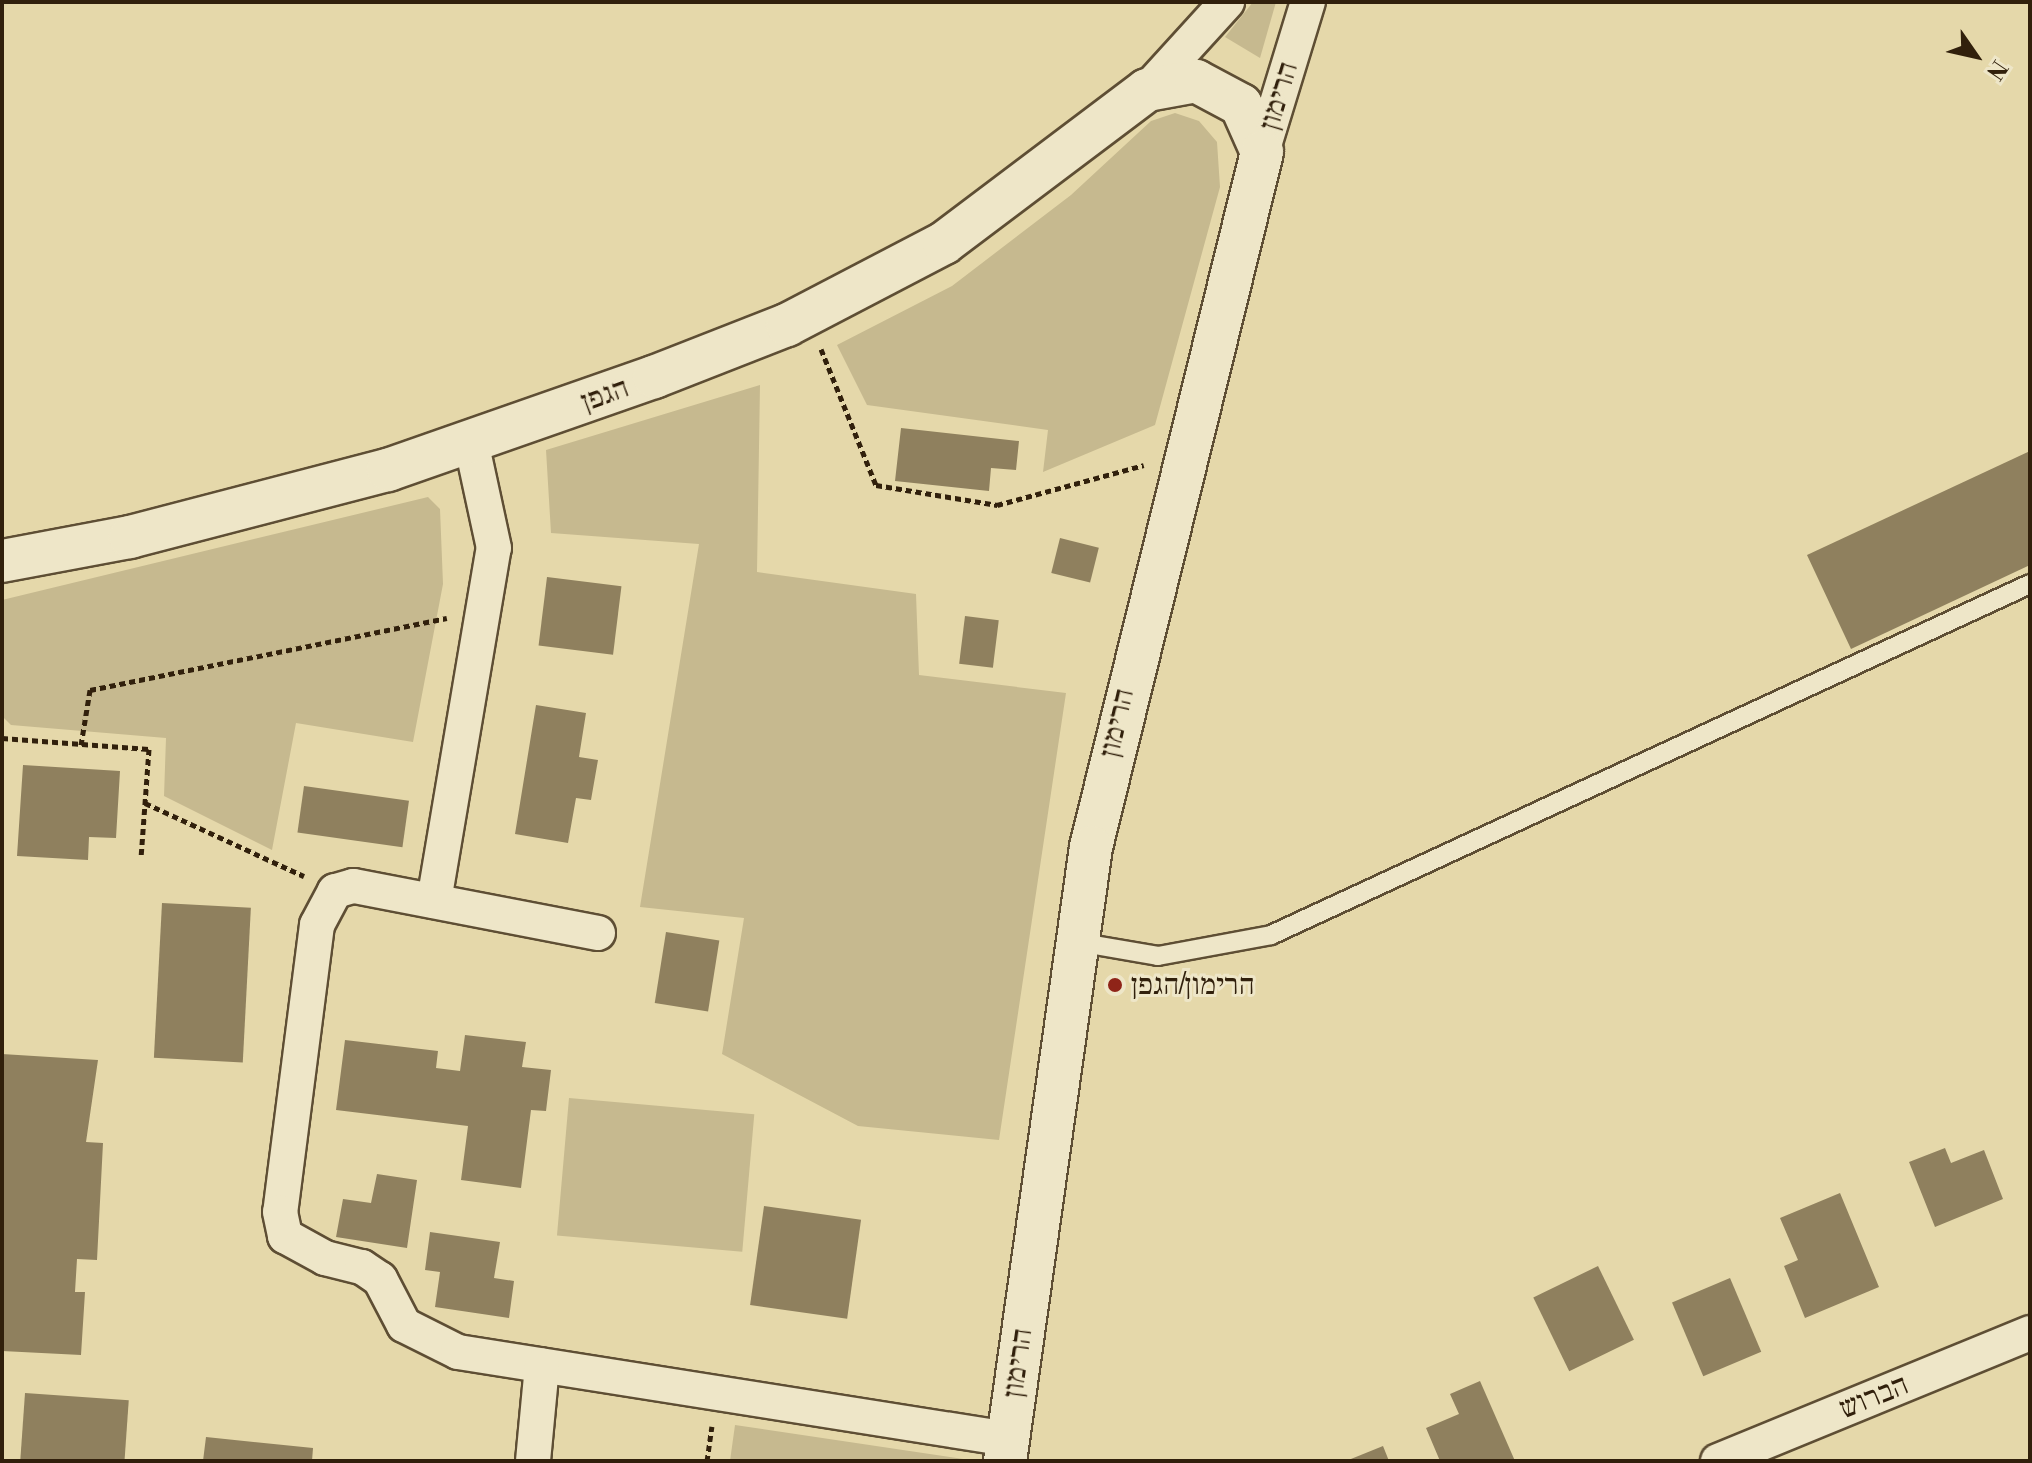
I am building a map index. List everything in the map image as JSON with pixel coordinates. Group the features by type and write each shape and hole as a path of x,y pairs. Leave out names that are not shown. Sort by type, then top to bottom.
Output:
{"street":[{"name":"הגפן","path":"2,561 262,504 471,442 807,315 944,243 1147,90 1227,2"},
{"name":"הרימון","path":"1006,1450 1076,942 1111,748 1262,152 1308,2"},
{"name":"הגפן","path":"1147,90 1175,80 1220,92 1241,105 1262,152"},
{"path":"434,901 483,611 492,515 471,442"},
{"path":"598,933 353,886 335,891 317,925 280,1212 285,1236 380,1279 404,1325 423,1340 542,1365 1006,1450"},
{"name":"הברוש","path":"1718,1461 2030,1333"},
{"path":"533,1461 542,1365"}],"lane":[{"path":"1076,942 1158,956 1271,935 2030,584"}],"path":[{"path":"807,315 876,485 997,505 1184,454"},
{"path":"81,745 90,690 483,611"},
{"path":"2,738 149,749 141,857"},
{"path":"145,803 335,891"}],"shaded area":[{"path":"1253,2 1276,2 1260,58 1225,37"},
{"path":"1175,113 1199,121 1217,142 1220,187 1155,425 1043,472 1048,430 867,405 837,345 952,286 1071,195 1151,121"},
{"path":"760,385 757,572 916,594 919,675 1066,693 999,1140 858,1126 722,1054 744,918 640,907 699,544 551,533 546,450"},
{"path":"428,497 440,509 443,584 413,742 296,723 272,850 164,796 166,738 11,725 2,716 2,600"},
{"path":"569,1098 754,1114 742,1252 557,1235"},
{"path":"735,1425 970,1460 730,1461"}],"building":[{"path":"901,428 1019,441 1016,470 991,468 989,491 895,481"},
{"path":"2030,451 2030,565 1851,649 1807,555"},
{"path":"1060,538 1099,548 1090,583 1051,573"},
{"path":"547,577 621,586 613,655 539,645"},
{"path":"965,616 999,620 993,668 959,664"},
{"path":"536,705 586,713 579,757 598,760 591,800 576,798 568,843 515,834"},
{"path":"23,765 120,771 116,838 89,837 88,860 17,856"},
{"path":"304,786 409,801 402,847 297,833"},
{"path":"162,903 251,908 243,1062 154,1058"},
{"path":"666,932 719,940 708,1012 655,1003"},
{"path":"465,1035 526,1042 522,1067 551,1070 546,1111 531,1110 521,1188 461,1180 468,1126 336,1110 345,1040 438,1051 436,1068 460,1071"},
{"path":"2,1054 98,1060 86,1142 103,1143 97,1260 77,1259 75,1292 85,1292 81,1355 2,1351"},
{"path":"1945,1148 1951,1163 1984,1150 2003,1199 1935,1227 1909,1162"},
{"path":"377,1174 417,1180 407,1248 336,1237 343,1199 371,1203"},
{"path":"1840,1193 1879,1287 1805,1318 1784,1266 1798,1260 1780,1218"},
{"path":"764,1206 861,1220 847,1319 750,1305"},
{"path":"430,1232 500,1242 494,1278 514,1281 509,1318 435,1307 440,1272 425,1270"},
{"path":"1598,1266 1634,1340 1569,1371 1533,1298"},
{"path":"1730,1278 1761,1352 1703,1376 1672,1303"},
{"path":"1480,1381 1515,1461 1440,1461 1426,1428 1459,1414 1450,1394"},
{"path":"25,1393 129,1400 124,1461 20,1461"},
{"path":"206,1437 313,1448 312,1461 203,1461"},
{"path":"1383,1446 1389,1461 1346,1461"}],"place":[{"name":"הרימון/הגפן","path":"1115,985"}]}
